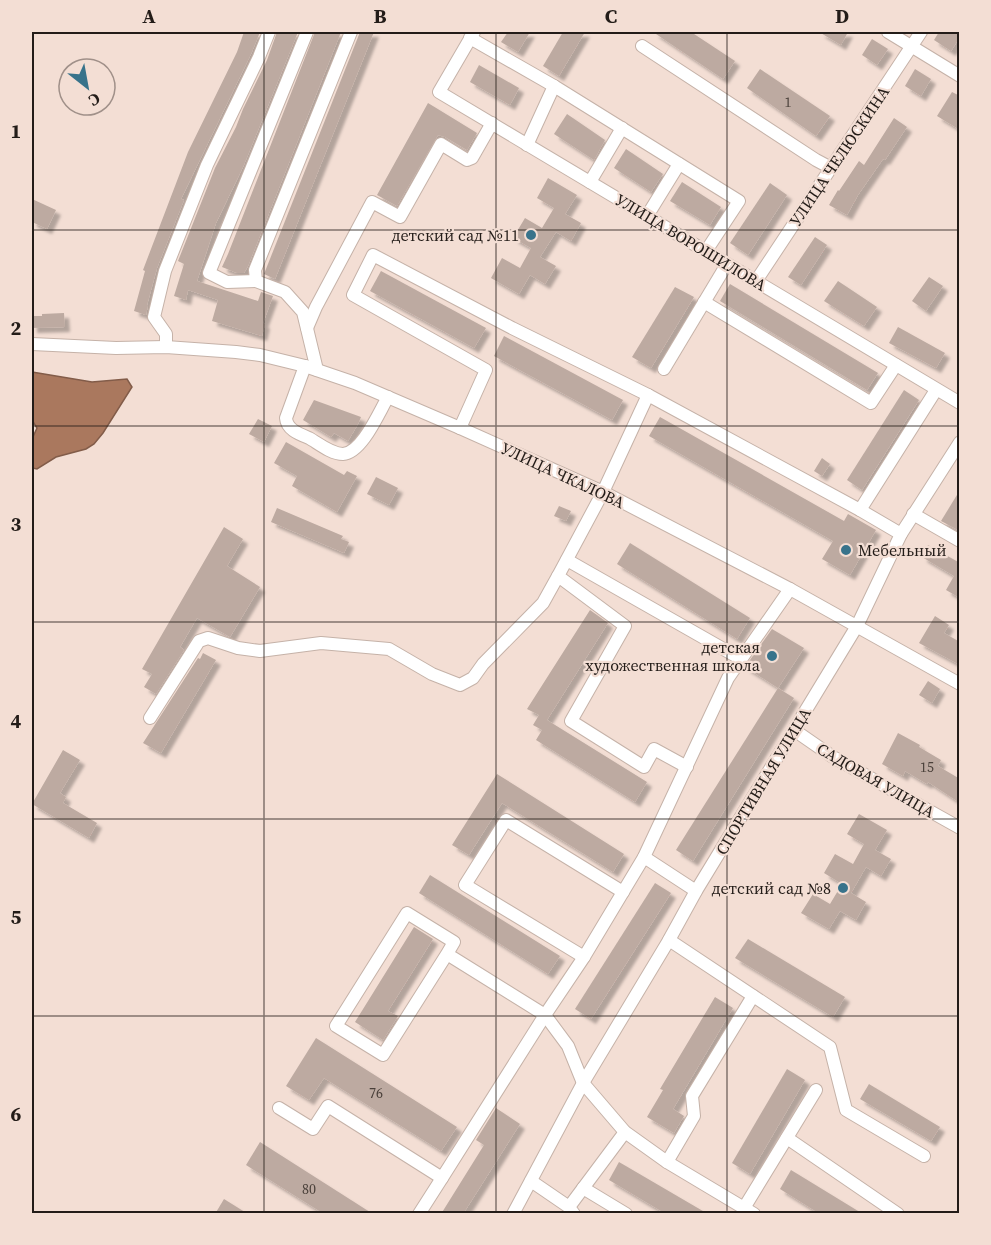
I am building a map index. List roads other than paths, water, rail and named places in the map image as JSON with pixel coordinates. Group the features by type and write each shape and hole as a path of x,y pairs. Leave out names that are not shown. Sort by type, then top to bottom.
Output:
{"street":[{"path":"166,347 165,334 154,317 165,271 207,165 269,32"},
{"path":"308,32 209,273 227,282 256,281 285,292 303,312 311,368 286,418 286,423 296,432 334,452 343,454 354,450 361,444 388,397"},
{"path":"256,281 255,270 351,32"},
{"path":"888,32 960,76"},
{"name":"УЛИЦА ЧЕЛЮСКИНА","path":"756,281 921,32"},
{"path":"472,35 739,201 706,251"},
{"name":"УЛИЦА ВОРОШИЛОВА","path":"472,35 440,92 960,403"},
{"path":"642,45 831,168"},
{"path":"527,145 554,86"},
{"path":"307,328 372,202 400,216 441,144 467,160 472,158 492,123"},
{"path":"590,182 622,128"},
{"path":"647,216 679,164"},
{"path":"460,428 486,370 353,295 373,255 512,328 648,395 901,534"},
{"path":"664,369 727,264"},
{"path":"704,302 871,403 896,365"},
{"name":"УЛИЦА ЧКАЛОВА","path":"32,344 116,348 166,347 260,355 311,368 355,383 603,492 790,589 960,684"},
{"path":"860,510 936,390"},
{"path":"150,718 199,641 208,638 238,648 260,651 321,643 389,650 432,674 460,685 472,678 543,603 603,492 648,395"},
{"name":"СПОРТИВНАЯ УЛИЦА","path":"513,1214 583,1083 696,891 857,626 901,534 960,442"},
{"path":"913,514 960,541"},
{"path":"567,560 741,659"},
{"path":"558,576 625,626 571,721 644,766 654,749 687,767"},
{"path":"419,1214 584,957 644,857 728,678 790,589"},
{"name":"САДОВАЯ УЛИЦА","path":"794,730 833,757 960,828"},
{"path":"584,957 465,885 506,820 623,892"},
{"path":"644,857 696,891"},
{"path":"407,913 454,942 447,954 383,1055 336,1026 407,913"},
{"path":"669,940 830,1047 846,1110 924,1156"},
{"path":"447,954 545,1015 568,1046 583,1083 625,1132 667,1162 749,1211 787,1138 816,1090"},
{"path":"667,1162 694,1116 692,1096 753,996"},
{"path":"279,1108 313,1129 328,1106 442,1178"},
{"path":"531,1181 571,1210 584,1188 625,1132"},
{"path":"787,1138 898,1214"},
{"path":"584,1188 626,1214"}],"place":[{"name":"детский сад №11","path":"531,235"},
{"name":"Мебельный","path":"846,550"},
{"name":"детская художественная школа","path":"772,656"},
{"name":"детский сад №8","path":"843,888"}]}
